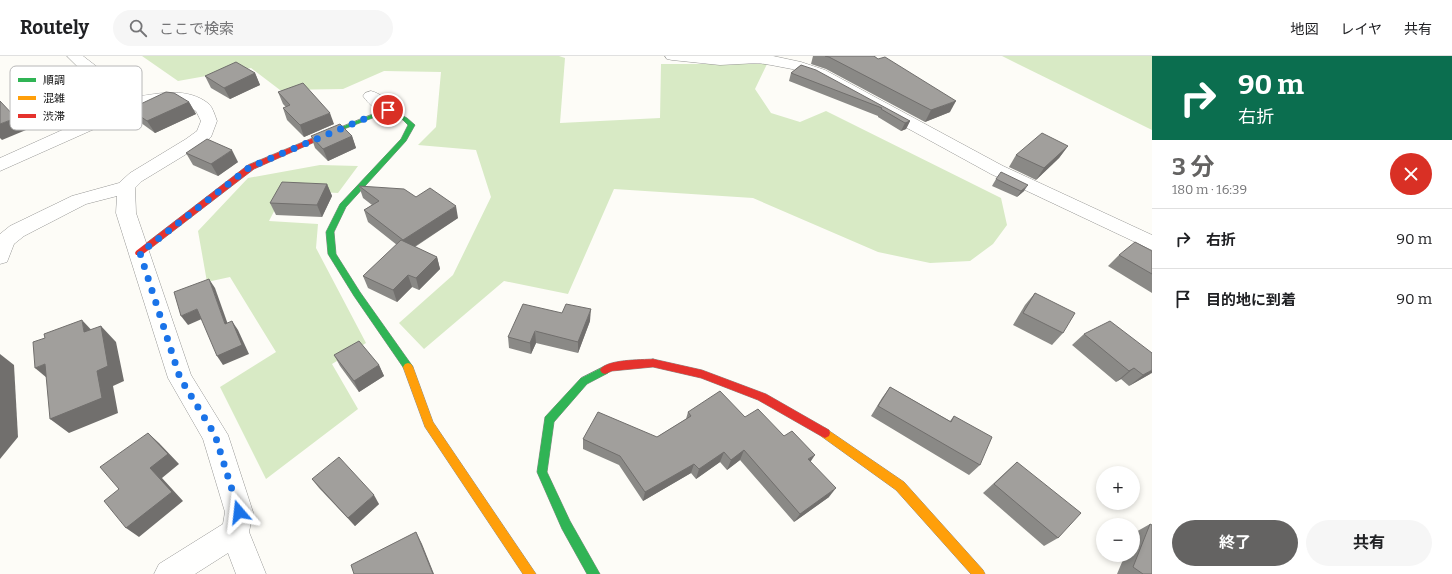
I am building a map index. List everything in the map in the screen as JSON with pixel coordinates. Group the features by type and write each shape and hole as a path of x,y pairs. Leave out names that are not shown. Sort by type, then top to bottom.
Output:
{"street":[{"path":"74,56 84,66"},
{"path":"672,56 726,61 758,59 803,66 836,80 859,96 997,170 1152,243"},
{"path":"371,96 388,110 405,119 412,125 404,140 343,206 330,232 332,254 357,294 407,364 429,424 530,574"},
{"path":"0,257 6,241 17,232 47,215 79,200 126,187 136,177 192,143 205,133 209,120 203,108 184,98 162,97 142,100"},
{"path":"140,253 250,167 388,110"},
{"path":"0,165 77,130"},
{"path":"126,187 126,213 129,228 140,253 180,378 215,435 239,512 235,532 251,574"},
{"path":"594,574 566,525 542,472 549,420 584,381 610,367 653,363 702,374 762,397 817,428 900,486 979,574"},
{"path":"169,574 235,532"}],"green space":[{"path":"142,56 559,56 565,58 560,123 660,118 661,64 767,64 755,89 771,113 800,122 826,111 1001,198 1007,225 993,244 970,261 930,263 878,252 753,198 614,189 568,294 504,281 424,349 399,323 453,275 491,197 476,150 418,145 436,127 441,72 384,71 343,89 280,90 251,68 178,81"},
{"path":"1002,56 1152,56 1152,130"},
{"path":"320,165 358,166 338,193 285,190 269,221 318,224 316,248 366,343 332,364 358,409 266,479 220,387 276,352 230,277 207,282 198,231 248,178"}],"building":[{"path":"825,56 874,56 878,59 885,57 956,101 931,110"},
{"path":"236,62 255,73 224,88 205,76"},
{"path":"801,65 816,70 910,121 905,123 881,109 882,108 791,73"},
{"path":"303,83 330,113 300,125 283,108 290,105 278,92"},
{"path":"166,92 174,93 189,102 147,121 142,117 142,103"},
{"path":"0,101 10,112 10,120 0,124"},
{"path":"340,124 352,136 323,149 311,136"},
{"path":"1042,133 1068,146 1044,168 1016,155"},
{"path":"207,139 232,150 211,164 186,153"},
{"path":"1001,172 1028,185 1021,191 996,179"},
{"path":"282,182 327,184 317,205 270,203"},
{"path":"359,186 404,189 416,197 430,188 456,206 403,240 364,210 379,201"},
{"path":"401,240 437,257 416,278 408,275 393,290 363,276"},
{"path":"1135,242 1152,251 1152,274 1119,255"},
{"path":"209,279 225,324 232,321 242,345 217,356 197,309 181,316 174,292"},
{"path":"1035,293 1075,313 1063,333 1023,313"},
{"path":"523,304 562,313 566,304 591,309 578,342 535,331 530,343 508,337"},
{"path":"82,320 84,332 101,326 108,366 97,371 102,398 50,419 45,364 35,368 33,342 45,338 44,334"},
{"path":"1110,321 1152,353 1152,370 1143,375 1134,368 1129,371 1084,334"},
{"path":"359,341 379,365 354,381 334,355"},
{"path":"890,387 951,422 954,416 992,437 980,465 878,406"},
{"path":"720,391 745,417 758,409 784,436 792,431 815,455 808,459 836,488 800,514 744,450 731,460 724,452 699,469 694,464 645,492 620,456 583,439 598,412 657,437 691,416 688,412"},
{"path":"148,433 168,454 150,468 172,492 126,528 104,501 119,489 100,467"},
{"path":"339,457 374,495 348,518 312,479"},
{"path":"1017,462 1081,513 1058,538 994,484"},
{"path":"1150,524 1152,525 1152,574 1143,574 1133,567 1135,562 1140,562 1140,549"},
{"path":"416,532 433,574 354,574 351,565"}],"traffic: fast":[{"path":"342,128 388,110 405,119 412,125 404,140 343,206 330,232 332,254 357,294 408,367"},
{"path":"594,574 566,525 542,472 549,420 584,381 605,370"}],"traffic: slow":[{"path":"408,367 429,424 530,574"},
{"path":"825,433 900,486 979,574"}],"traffic: jam":[{"path":"139,253 251,167 342,128"},
{"path":"605,370 610,367 653,363 702,374 762,397 825,433"}],"route":[{"path":"239,512 215,435 180,378 140,253 250,167 388,110"}]}
